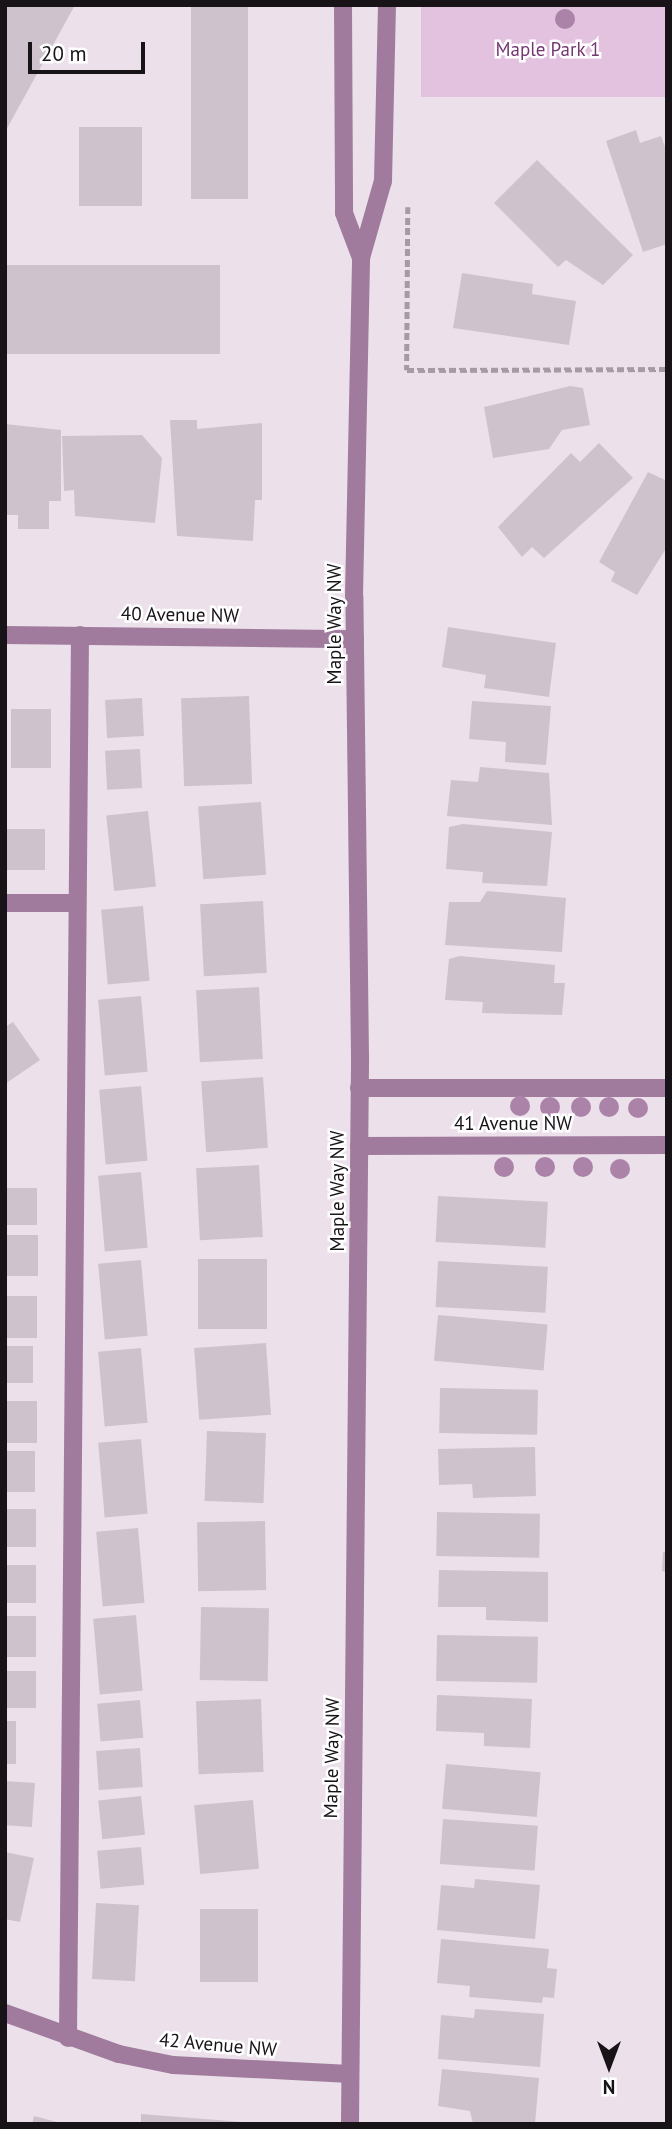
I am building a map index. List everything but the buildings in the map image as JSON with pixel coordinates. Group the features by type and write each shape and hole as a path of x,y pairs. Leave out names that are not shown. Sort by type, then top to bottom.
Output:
{"street":[{"name":"Maple Way NW","path":"343,5 344,213 361,258"},
{"name":"Maple Way NW","path":"350,2124 359,1146 355,639 361,258 383,181 387,5"},
{"name":"40 Avenue NW","path":"5,635 355,639"},
{"path":"68,2038 73,903 80,635"},
{"path":"5,903 73,903"},
{"name":"41 Avenue NW","path":"359,1088 667,1088"},
{"name":"41 Avenue NW","path":"359,1146 667,1145"},
{"name":"42 Avenue NW","path":"5,2013 68,2038 173,2065 350,2074"}],"path":[{"path":"407,370 667,369"}],"green space":[{"name":"Maple Park 1","path":"421,5 667,5 667,97 421,97"}]}
